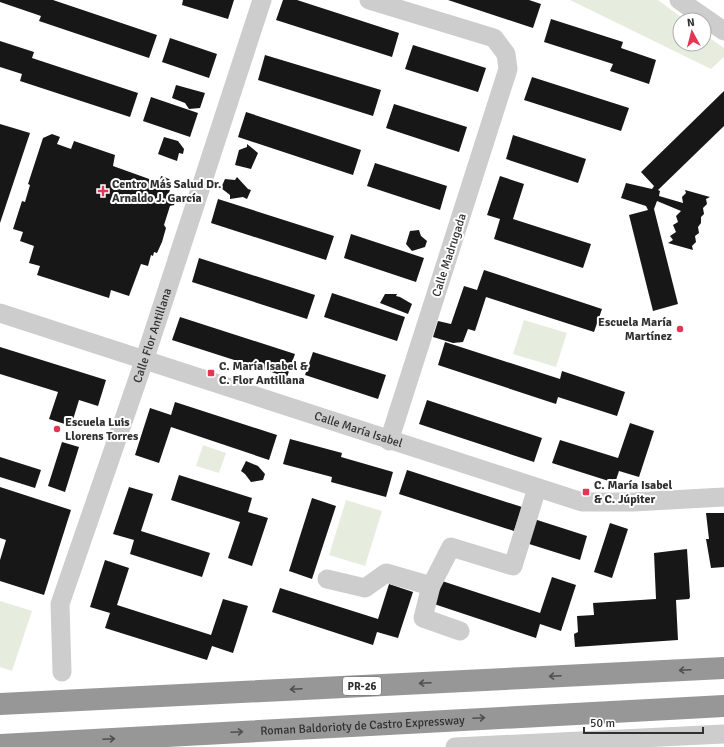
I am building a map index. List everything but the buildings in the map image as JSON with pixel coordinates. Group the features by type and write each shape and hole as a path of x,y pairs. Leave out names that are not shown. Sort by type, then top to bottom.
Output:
{"highway":[{"name":"PR-26","path":"0,704 724,668"},
{"name":"Roman Baldorioty de Castro Expressway","path":"0,745 724,706"},
{"path":"15,747 39,743"}],"street":[{"name":"Calle Flor Antillana","path":"62,672 60,604 144,361 262,0"},
{"name":"Calle Madrugada","path":"369,0 494,38 506,54 508,69 389,441"},
{"path":"679,0 724,30"},
{"name":"Calle María Isabel","path":"0,313 389,441 582,502 633,502 724,496"},
{"path":"460,631 423,618 431,586 451,547 513,566 537,488"},
{"path":"327,579 365,588 386,573 431,586"},
{"path":"455,747 724,734"}],"green space":[{"path":"570,0 658,0 674,12 672,12 672,50"},
{"path":"712,40 724,48 724,57 711,69 676,52 712,52"},
{"path":"524,320 567,333 556,367 513,354"},
{"path":"203,445 226,453 219,473 196,466"},
{"path":"346,500 382,511 365,566 329,555"},
{"path":"0,601 32,611 12,671 0,667"}],"place":[{"name":"Centro Más Salud Dr. Arnaldo J. García","path":"103,191"},
{"name":"Escuela María Martínez","path":"680,329"},
{"name":"C. María Isabel & C. Flor Antillana","path":"211,373"},
{"name":"Escuela Luis Llorens Torres","path":"57,429"},
{"name":"C. María Isabel & C. Júpiter","path":"586,492"}]}
